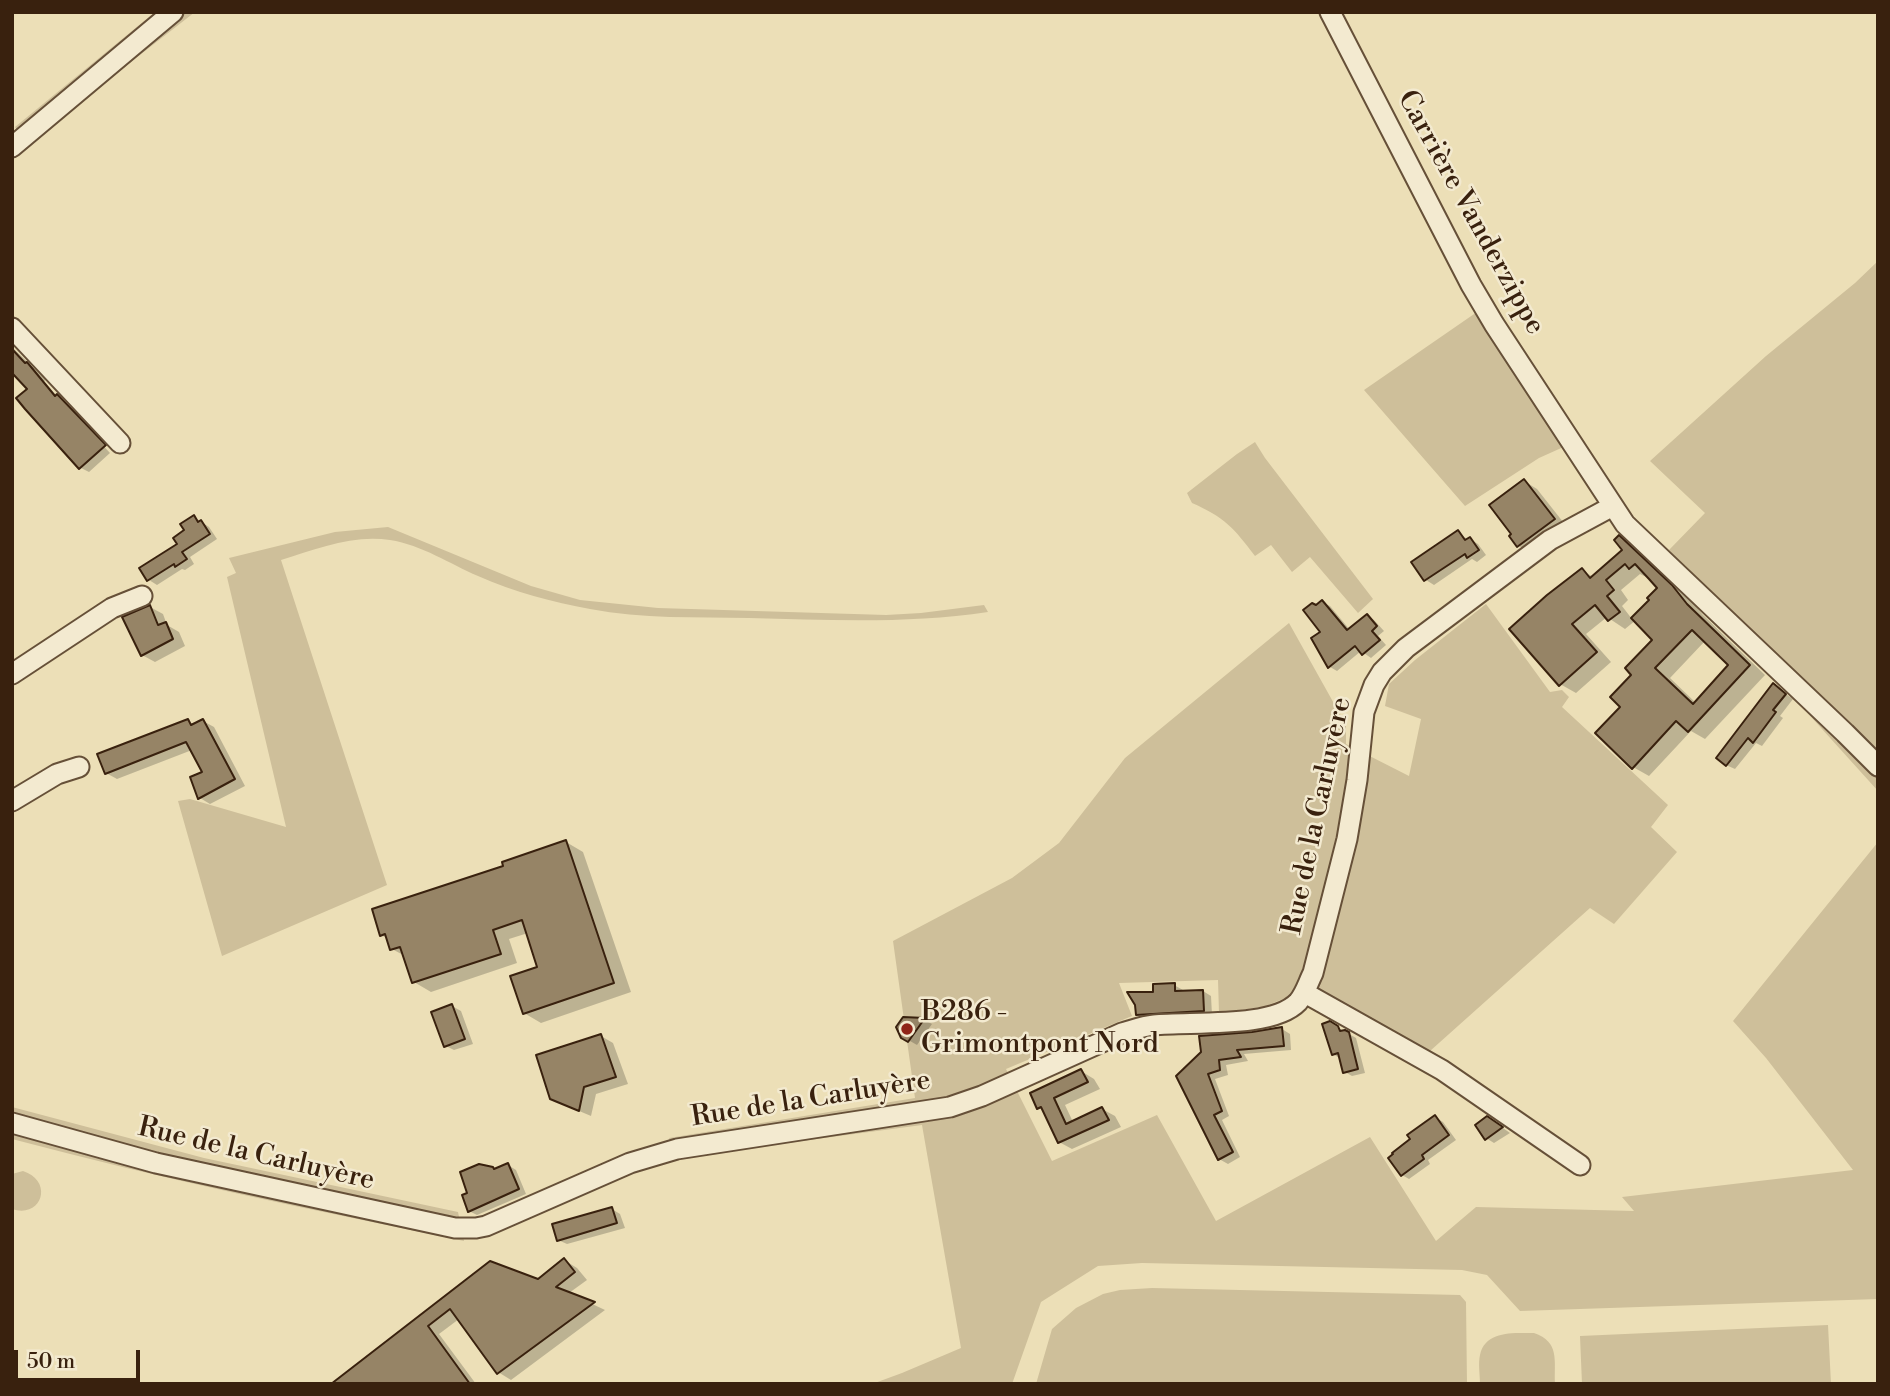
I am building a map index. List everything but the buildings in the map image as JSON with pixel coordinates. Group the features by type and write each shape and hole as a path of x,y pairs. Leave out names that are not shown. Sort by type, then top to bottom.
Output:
{"street":[{"path":"12,147 173,12"},
{"name":"Carrière Vanderzippe","path":"1330,12 1471,285 1613,506"},
{"path":"12,328 120,443"},
{"path":"1613,506 1625,524 1640,539 1878,766"},
{"name":"Rue de la Carluyère","path":"12,1123 156,1163 455,1228 476,1228 660,1153 950,1107 982,1096 1122,1033 1153,1025 1267,1018 1280,1014 1291,1008 1305,993 1312,973 1347,839 1364,712 1382,672 1406,648 1550,540 1613,506"},
{"path":"12,674 112,608 142,596"},
{"path":"12,801 57,774 79,766"},
{"path":"1305,993 1442,1070 1580,1165"}],"shaded area":[{"path":"155,12 195,12 27,143 15,127"},
{"path":"1878,261 1878,791 1803,708 1816,692 1669,550 1705,513 1650,461 1766,356"},
{"path":"1477,312 1579,440 1539,458 1465,506 1364,390"},
{"path":"1255,442 1373,599 1358,613 1310,557 1292,572 1271,545 1255,556 1228,524 1192,503 1187,493"},
{"path":"388,527 531,586 580,600 658,608 886,615 984,605 988,612 869,620 649,616 590,609 534,596 492,582 413,546 390,540 349,541 281,560 387,885 222,956 178,801 190,799 286,827 227,577 236,573 229,558 335,532"},
{"path":"1486,604 1550,692 1562,690 1569,697 1562,707 1668,805 1651,827 1677,852 1614,924 1590,908 1430,1051 1348,1009 1293,995 1263,1007 1219,1013 1218,980 1119,983 1132,1016 1006,1069 1052,1161 1157,1115 1216,1221 1370,1137 1436,1241 1476,1207 1634,1211 1622,1197 1853,1170 1766,1058 1733,1021 1878,842 1878,1299 1520,1311 1487,1275 1462,1270 1142,1263 1098,1266 1041,1302 1012,1384 872,1384 961,1348 922,1125 675,1160 669,1138 915,1098 893,941 1012,878 1059,843 1125,758 1289,623 1346,725 1346,744 1409,776 1421,719 1385,706 1389,684"},
{"path":"12,1107 204,1158 458,1212 464,1241 181,1181 12,1139"},
{"path":"23,1171 33,1176 41,1190 37,1204 22,1211 12,1209 12,1174"},
{"path":"1152,1288 1460,1295 1466,1302 1467,1384 1036,1384 1052,1329 1076,1308 1103,1294"},
{"path":"1828,1325 1831,1384 1582,1384 1580,1336"},
{"path":"1534,1333 1548,1341 1552,1347 1555,1384 1480,1384 1480,1355 1488,1341 1502,1335"}],"place":[{"name":"B286 - Grimontpont Nord","path":"907,1029"}]}
